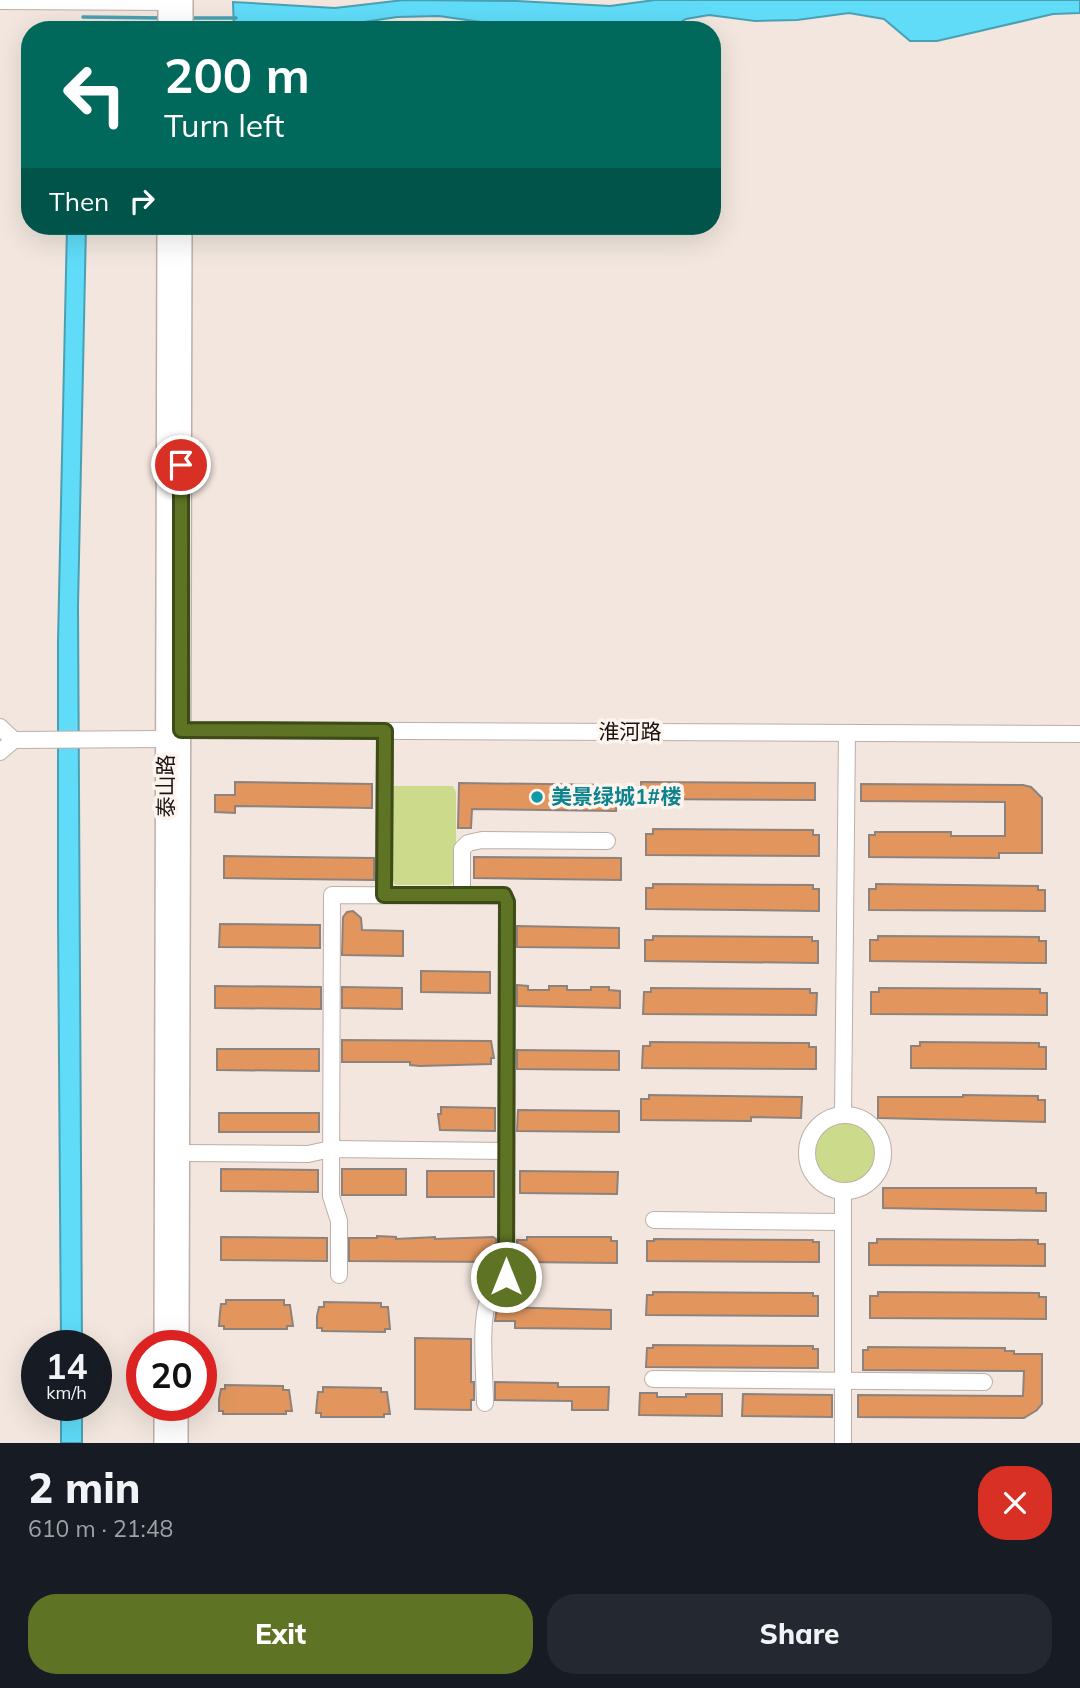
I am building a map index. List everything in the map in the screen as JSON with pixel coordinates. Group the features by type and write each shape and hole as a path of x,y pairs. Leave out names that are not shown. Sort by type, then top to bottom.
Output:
{"main road":[{"path":"170,21 173,1"},
{"path":"173,1 180,21"},
{"name":"泰山路","path":"167,235 180,1153 179,1330"},
{"name":"泰山路","path":"164,1330 182,235"},
{"path":"164,1421 164,1443"},
{"path":"178,1421 178,1443"}],"street":[{"path":"0,1 173,1"},
{"path":"0,727 14,740 0,752"},
{"path":"384,895 385,731"},
{"name":"淮河路","path":"14,740 385,731 1080,734"},
{"path":"844,1115 847,733"},
{"path":"462,895 462,849 468,843 482,840 607,841"},
{"path":"339,1275 339,1221 331,1196 332,895 504,895 507,902 506,1277 490,1297 485,1314 485,1404"},
{"path":"844,1115 856,1116 871,1125 877,1132 883,1149 881,1167 872,1180 859,1189 843,1191 821,1183 810,1170 807,1154 810,1137 815,1130 829,1118 844,1115"},
{"path":"180,1153 308,1154 331,1149 506,1151"},
{"path":"843,1191 843,1443"},
{"path":"654,1220 843,1222"},
{"path":"653,1379 984,1382"}],"green space":[{"path":"393,786 453,786 456,792 456,881 450,885 395,885"},
{"path":"839,1122 851,1122 867,1131 874,1141 874,1165 867,1175 851,1184 839,1184 828,1179 819,1170 814,1159 814,1147 819,1136 828,1127"}],"water":[{"path":"404,0 517,1 610,6 655,0 1080,0 1080,13 1053,14 937,41 910,41 884,19 849,13 797,20 755,21 709,15 683,21 474,21 439,16 371,21 234,21 233,2 335,8"},
{"path":"67,235 86,235 78,606 82,1330 61,1330 58,642"},
{"path":"61,1421 82,1421 82,1443 61,1443"}],"building":[{"path":"235,782 372,784 372,808 235,806 235,813 215,812 215,795 235,795"},
{"path":"641,782 815,783 815,800 641,799"},
{"name":"美景绿城1#楼","path":"459,783 616,785 616,811 472,809 471,828 458,828"},
{"path":"861,784 1031,787 1042,798 1042,853 999,853 999,858 869,857 869,835 875,835 875,832 951,832 951,836 1005,836 1005,802 861,801"},
{"path":"653,829 813,830 813,835 819,835 819,856 646,855 646,834 653,834"},
{"path":"224,856 374,858 374,880 224,878"},
{"path":"474,857 621,858 621,880 474,878"},
{"path":"653,884 813,885 813,889 819,889 819,911 646,909 646,888 653,888"},
{"path":"876,884 1038,886 1038,890 1045,890 1045,911 869,910 869,889 876,889"},
{"path":"353,911 361,918 362,930 403,931 403,956 342,955 343,917 347,912"},
{"path":"220,924 320,925 320,948 219,947"},
{"path":"517,926 619,928 619,948 517,947"},
{"path":"653,936 812,937 812,941 818,941 818,963 645,961 645,940 653,940"},
{"path":"878,936 1039,937 1039,941 1046,941 1046,963 870,961 870,940 878,940"},
{"path":"421,971 490,972 490,993 421,992"},
{"path":"517,985 528,986 528,990 549,990 549,986 567,986 567,990 609,987 609,990 620,991 620,1008 517,1006"},
{"path":"215,986 321,987 321,1009 215,1008"},
{"path":"342,987 402,988 402,1009 342,1008"},
{"path":"651,988 810,989 810,993 817,993 816,1015 643,1014 644,992 651,992"},
{"path":"879,988 1040,989 1040,993 1047,993 1047,1015 871,1014 871,992 879,992"},
{"path":"342,1040 491,1041 494,1058 491,1058 491,1064 420,1066 410,1065 410,1062 342,1062"},
{"path":"650,1042 809,1043 809,1047 816,1047 816,1069 642,1068 643,1046 650,1046"},
{"path":"920,1042 1039,1043 1039,1047 1046,1047 1046,1069 911,1068 911,1046 920,1046"},
{"path":"217,1049 319,1049 319,1071 217,1070"},
{"path":"517,1050 619,1051 619,1070 517,1069"},
{"path":"649,1095 802,1097 801,1118 751,1117 751,1121 641,1120 641,1099 649,1099"},
{"path":"1038,1096 1038,1100 1045,1100 1045,1122 878,1118 878,1097"},
{"path":"441,1107 495,1108 495,1131 440,1130 438,1114 441,1114"},
{"path":"518,1110 619,1111 619,1132 517,1131"},
{"path":"219,1113 319,1113 319,1132 219,1132"},
{"path":"221,1169 318,1170 318,1192 221,1191"},
{"path":"342,1169 406,1169 406,1195 342,1195"},
{"path":"427,1171 494,1171 494,1197 427,1197"},
{"path":"520,1171 618,1172 617,1194 520,1193"},
{"path":"883,1188 1036,1188 1036,1193 1046,1193 1046,1211 883,1208"},
{"path":"377,1236 396,1239 493,1237 496,1239 496,1262 349,1261 349,1238"},
{"path":"221,1237 327,1238 327,1261 221,1260"},
{"path":"527,1237 611,1237 611,1241 617,1241 617,1263 517,1262 517,1240 527,1240"},
{"path":"877,1239 1038,1240 1038,1244 1045,1244 1045,1266 869,1265 869,1243 877,1243"},
{"path":"813,1240 819,1242 819,1262 647,1261 647,1241"},
{"path":"653,1292 813,1293 813,1296 818,1296 818,1316 646,1315 647,1295 653,1295"},
{"path":"878,1292 1039,1293 1039,1297 1046,1297 1046,1319 870,1318 870,1296 878,1296"},
{"path":"226,1300 284,1300 284,1305 290,1305 293,1326 287,1326 287,1329 224,1329 224,1326 219,1326 221,1304 226,1304"},
{"path":"324,1302 381,1303 381,1307 388,1307 390,1329 385,1329 385,1332 322,1331 322,1328 317,1328 317,1316 319,1307 324,1307"},
{"path":"497,1307 611,1310 611,1329 515,1328 515,1321 495,1321"},
{"path":"415,1338 471,1339 471,1382 474,1382 474,1400 471,1400 471,1410 415,1409"},
{"path":"653,1345 813,1346 813,1349 818,1349 818,1368 646,1367 647,1348 653,1348"},
{"path":"868,1347 1005,1348 1005,1351 1014,1351 1014,1354 1042,1354 1042,1404 1024,1418 858,1417 858,1395 1023,1396 1024,1371 863,1370 863,1350 868,1350"},
{"path":"495,1382 558,1383 558,1387 609,1387 608,1410 572,1410 572,1401 495,1400"},
{"path":"225,1385 283,1386 283,1390 289,1390 292,1411 286,1411 286,1414 223,1414 223,1411 219,1411 219,1399 221,1389 225,1389"},
{"path":"323,1387 381,1388 381,1392 387,1392 390,1414 384,1414 384,1417 321,1417 321,1413 316,1413 318,1392 323,1392"},
{"path":"640,1393 657,1393 657,1397 722,1394 722,1416 639,1415"},
{"path":"743,1394 832,1395 832,1417 742,1416"}],"waterway":[{"path":"83,17 163,18"},
{"path":"188,18 236,18"}],"place":[{"name":"美景绿城1#楼","path":"537,797"}],"route":[{"path":"181,465 181,730 385,731 384,895 504,895 507,902 506,1277"}]}
